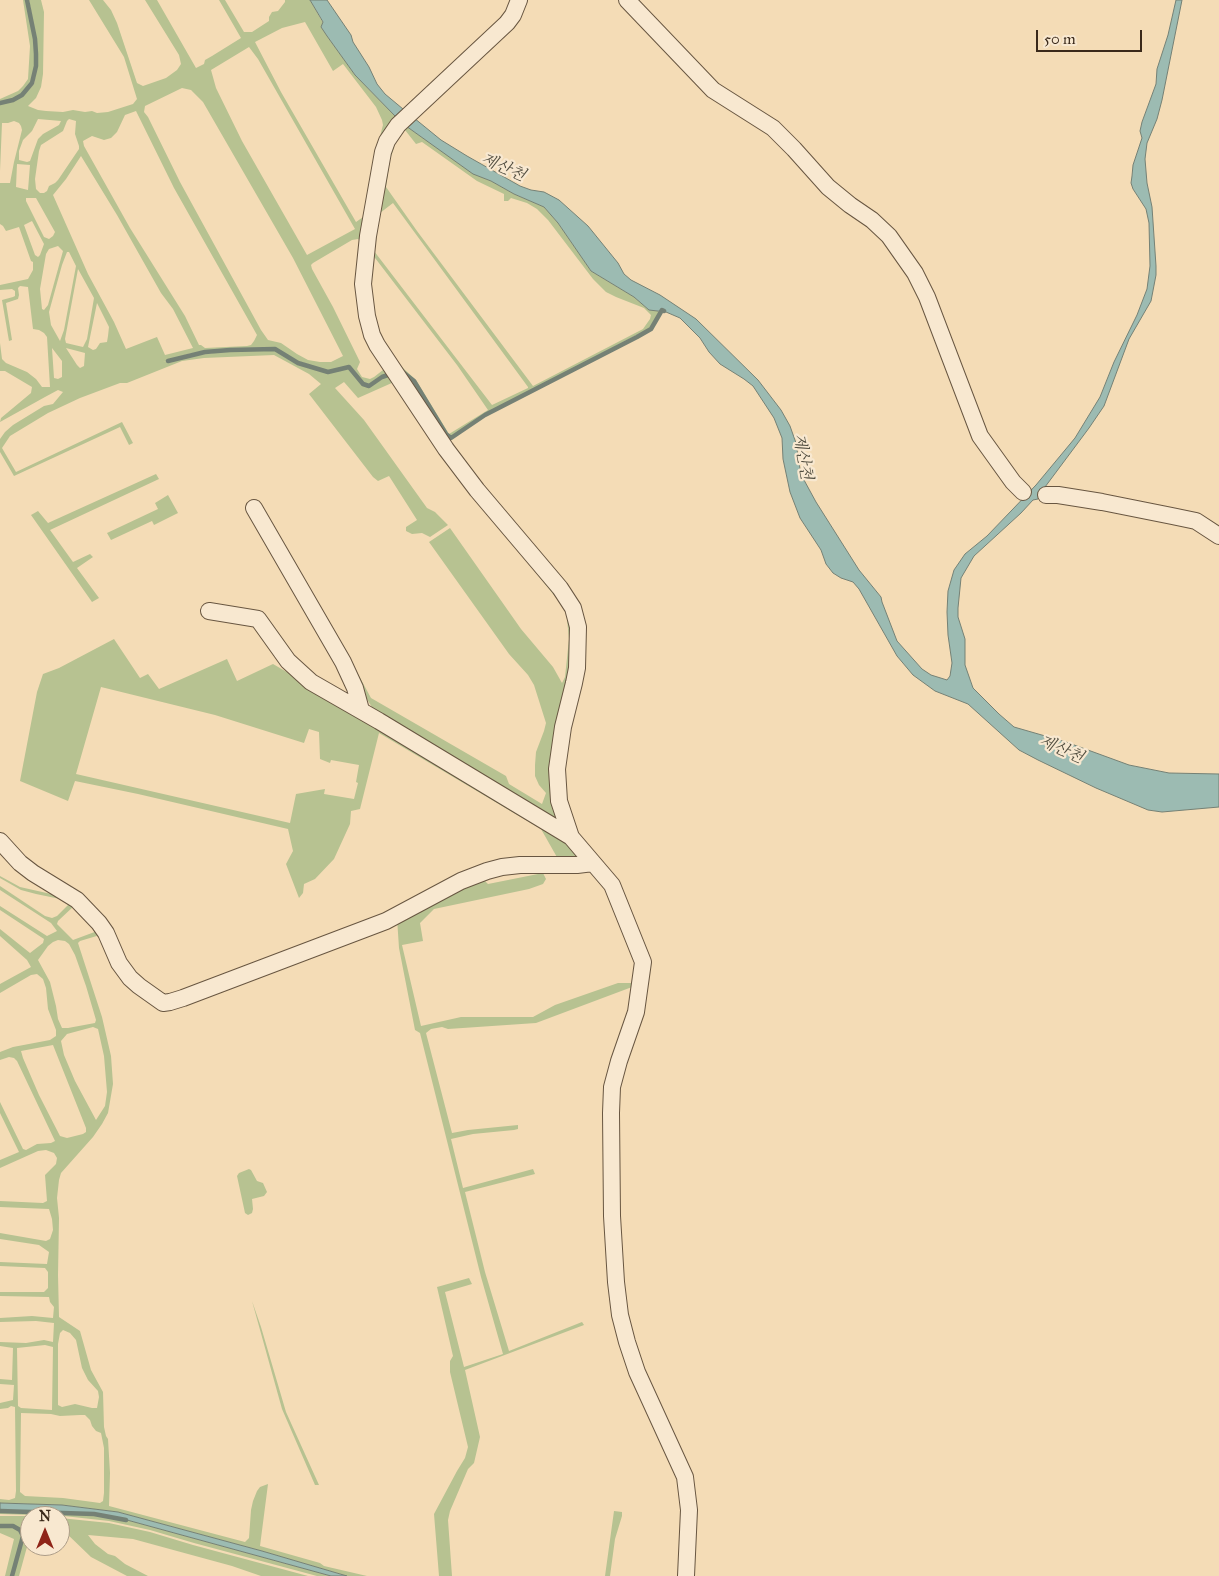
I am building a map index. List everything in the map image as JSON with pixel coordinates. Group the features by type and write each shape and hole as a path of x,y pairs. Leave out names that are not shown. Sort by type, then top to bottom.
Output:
{"street":[{"path":"519,0 507,23 398,125 387,141 381,162 368,236 363,284 367,316 377,345 446,449 477,490 560,588 568,599 574,613 579,639 576,668 563,727 557,769 559,801 571,836"},
{"path":"627,0 713,90 772,128 828,187 872,220 893,242 915,273 930,304 980,436 1008,476 1023,492"},
{"path":"1046,495 1102,502 1196,521 1219,536"},
{"path":"254,508 343,662 355,688 361,710"},
{"path":"209,612 258,619 288,661 311,682 571,836 612,886 643,962 636,1012 612,1086 612,1216 620,1315 637,1372 685,1477 689,1510 686,1576"},
{"path":"0,841 20,863 33,873 77,900 106,933 119,963 130,978 138,986 163,1002 182,998 386,921 461,881 487,871 502,867 593,863"}],"green space":[{"path":"23,0 26,0 34,39 35,66 31,83 21,94 13,99 0,102 0,99 18,91 28,79 30,46"},
{"path":"29,0 41,0 44,12 41,87 36,98 28,106 46,111 108,112 133,104 137,99 124,57 89,0 103,0 111,10 137,83 143,86 166,78 177,70 181,64 179,55 145,0 157,0 196,68 204,64 205,60 241,38 219,0 225,0 244,32 252,32 269,21 272,12 278,11 285,0 310,0 323,23 321,27 355,75 395,116 397,121 385,139 381,152 367,224 361,280 362,301 367,324 376,347 454,465 479,497 477,501 394,382 358,398 344,382 335,388 364,420 427,508 435,512 448,525 430,537 422,533 412,534 406,531 406,527 417,520 389,476 378,481 373,477 309,394 321,384 309,374 274,355 204,358 182,361 127,383 120,383 80,398 48,413 10,436 2,448 16,472 122,422 133,443 129,445 120,427 14,476 0,452 0,439 13,425 44,406 53,404 63,392 58,390 0,422 1,418 31,393 32,387 5,371 0,371 0,343 2,359 6,363 27,372 42,387 50,387 47,337 39,330 33,329 28,287 20,286 18,288 18,299 6,303 12,340 9,341 2,300 15,296 15,291 12,289 0,290 0,285 28,279 33,270 33,262 19,227 6,231 0,224 0,183 10,183 22,130 19,123 14,121 2,123 0,171 0,104 14,101 23,96 34,84 37,67 36,38","holes":["305,22 333,71 343,64 376,107 383,125 374,159 366,215 356,222 281,92 255,42 282,28","249,47 258,59 355,229 307,255 242,141 216,88 211,70","182,88 191,90 203,102 293,258 343,356 331,362 308,360 281,343 268,340 180,182 144,112 145,106","136,111 174,188 257,335 251,345 205,348 199,345 185,316 130,228 84,146 83,141 92,136 104,140 111,138 117,132 125,115","38,119 61,121 59,125 38,139 30,161 19,160 19,151 23,140 32,131","69,119 76,121 75,134 79,149 58,180 49,186 44,193 40,193 36,189 35,179 41,145 63,131","81,156 161,293 173,309 193,348 165,355 157,337 126,349 88,274 53,195","17,164 30,165 28,190 16,187","26,198 36,198 55,232 49,239 44,237","32,221 44,244 38,257 35,255 24,225","358,239 362,242 359,285 363,321 367,337 383,370 374,377 370,379 362,377 357,369 360,362 311,265 352,240","58,246 63,251 48,305 44,310 42,309 40,289 46,254 49,249","67,252 69,252 76,266 64,330 60,341 51,325 49,312 62,265","78,269 94,298 87,339 83,347 66,343 65,339","97,303 109,327 107,342 100,343 96,349 93,350 88,347","52,348 62,361 62,377 54,378","66,348 85,353 84,366 80,368","276,348 298,361 328,371 350,366 364,383 368,385 381,376 389,375 369,387 362,385 349,369 328,373 297,364 275,350 230,351 189,356 163,362 205,351"]},
{"path":"402,126 406,126 474,174 544,207 558,223 591,271 634,297 649,310 658,311 658,315 650,328 484,415 450,437 446,434 414,381 405,372 400,373 381,346 369,310 366,280 371,236 388,145 393,134","holes":["405,130 416,144 422,142 477,181 504,194 504,201 508,201 511,198 527,203 537,209 548,220 593,279 606,292 644,308 651,315 643,329 533,386 386,187 395,136","393,203 528,388 492,405 374,251 380,213","372,254 457,365 488,410 449,434 416,380 390,353 378,330 371,301 369,266"]},
{"path":"156,474 159,479 50,530 73,562 90,554 93,557 77,568 99,598 92,602 31,515 38,511 48,523"},
{"path":"168,495 178,513 154,525 152,521 111,540 107,533 158,509 155,503"},
{"path":"481,505 570,611 570,685 561,825 375,712 363,693 352,663 371,698 506,776 509,784 542,804 546,793 539,785 535,776 535,765 536,752 546,723 534,685 528,675 509,654 429,542 450,528 521,629 553,667 562,683 565,677 569,639 566,610"},
{"path":"114,639 140,678 148,674 159,689 227,659 237,681 273,664 475,781 571,845 576,851 577,856 571,861 506,862 467,873 385,918 302,949 383,916 437,885 475,868 512,859 558,859 541,829 379,733 360,809 351,811 350,824 334,859 315,879 304,884 303,893 299,898 286,864 293,851 288,829 75,781 68,801 20,781 37,692 43,674 59,668","holes":["101,687 215,715 304,743 309,729 319,732 320,759 330,763 331,760 359,765 356,782 358,783 354,799 324,794 325,789 296,794 290,823 76,774"]},
{"path":"543,873 546,879 543,884 529,889 434,909 420,923 423,941 402,945 421,1026 461,1017 533,1017 555,1005 618,983 632,983 637,980 632,987 536,1023 448,1029 442,1027 431,1029 426,1033 452,1133 518,1125 518,1129 514,1130 473,1134 451,1139 463,1188 533,1169 535,1174 465,1192 485,1272 509,1351 582,1322 584,1325 465,1370 480,1437 474,1463 468,1469 448,1520 452,1576 439,1576 434,1514 465,1458 468,1447 450,1372 450,1361 453,1356 437,1287 469,1278 472,1284 445,1292 464,1367 503,1354 481,1277 420,1033 415,1030 399,948 397,918 481,877 488,884"},
{"path":"0,876 20,887 60,896 75,905 57,924 73,940 100,930 100,935 78,943 102,1017 111,1056 113,1084 108,1113 102,1124 61,1173 57,1198 59,1218 58,1275 59,1317 80,1331 91,1370 103,1392 104,1427 108,1439 110,1473 109,1506 245,1542 249,1538 253,1501 260,1487 268,1484 260,1546 320,1563 324,1566 367,1576 347,1576 118,1512 62,1505 0,1503 0,1499 9,1500 15,1498 16,1491 15,1407 11,1406 0,1409 0,1403 13,1400 14,1385 0,1384 0,1379 12,1380 13,1348 0,1346 0,1342 26,1343 44,1340 53,1342 54,1323 36,1321 0,1322 0,1318 32,1316 53,1318 54,1307 49,1297 0,1296 0,1292 44,1292 48,1288 48,1272 45,1268 0,1266 0,1262 47,1264 49,1252 39,1245 0,1239 0,1233 46,1241 50,1239 53,1230 49,1209 0,1207 0,1201 43,1203 47,1201 45,1175 56,1164 57,1158 54,1153 46,1150 38,1151 0,1168 0,1160 19,1152 0,1113 0,1102 23,1149 26,1150 37,1144 55,1141 17,1061 9,1057 0,1060 0,1052 13,1047 50,1040 56,1036 56,1030 48,1009 43,979 37,974 31,975 0,993 0,984 31,967 27,960 0,936 0,929 30,953 43,943 44,939 0,910 0,906 47,936 57,931 51,923 0,890 0,886 45,916 52,918 57,916 69,904 65,900 21,890 0,878","holes":["58,940 69,944 75,955 86,986 96,1020 95,1023 62,1028 58,1019 50,982 38,960 48,946","93,1027 98,1029 104,1056 107,1092 105,1106 96,1120 75,1081 64,1055 61,1041 67,1034","53,1045 86,1132 67,1138 60,1136 39,1095 21,1051","63,1330 70,1333 76,1340 82,1368 88,1380 98,1391 97,1408 75,1404 62,1407 58,1405 58,1344 60,1333","45,1345 53,1347 52,1410 21,1408 18,1406 17,1348","21,1413 60,1416 85,1415 96,1431 101,1433 104,1448 103,1501 100,1503 63,1498 25,1496 20,1492"]},
{"path":"249,1169 257,1181 263,1183 267,1192 264,1196 252,1199 252,1213 248,1215 245,1213 237,1176 239,1173"},
{"path":"252,1301 286,1412 319,1485 315,1485 282,1409"},
{"path":"0,1511 20,1511 20,1515 0,1514"},
{"path":"614,1511 622,1512 622,1516 615,1539 610,1576 605,1576"},
{"path":"70,1512 104,1515 127,1520 331,1576 317,1576 150,1530 109,1521 70,1517"},
{"path":"0,1516 20,1516 20,1529 13,1525 0,1525"},
{"path":"70,1519 109,1523 150,1532 308,1576 261,1576 232,1566 133,1539 88,1535 95,1544 108,1554 115,1556 125,1564 148,1576 127,1576 91,1557 70,1537"},
{"path":"0,1527 12,1527 20,1533 20,1543 11,1576 5,1576 14,1539 0,1533"},
{"path":"20,1551 20,1556 24,1556 19,1576 13,1576"}],"water":[{"name":"제산천","path":"310,0 327,0 351,35 353,42 377,84 385,94 441,140 467,156 520,186 544,192 559,200 588,226 618,263 624,274 696,319 758,380 781,410 790,426 796,443 800,469 804,480 859,570 881,597 897,641 922,669 931,675 947,680 950,676 952,663 948,635 948,591 954,570 965,554 987,536 1036,485 1075,438 1100,397 1147,289 1150,266 1149,223 1146,209 1131,183 1133,165 1142,138 1140,131 1142,122 1156,84 1157,69 1168,35 1176,0 1182,0 1162,100 1157,119 1147,143 1145,159 1152,207 1156,266 1151,301 1129,339 1104,406 1089,428 1038,499 1033,500 974,556 961,578 958,617 965,639 965,665 973,688 1014,727 1066,742 1129,765 1169,773 1219,774 1219,807 1162,812 1148,810 1096,788 1019,750 968,704 935,691 913,675 897,656 859,589 853,582 833,573 826,564 821,550 800,518 790,492 783,459 782,438 774,418 753,386 720,364 700,338 680,318 666,312 649,310 634,297 591,271 558,223 544,207 473,174 397,121 395,116 355,75 321,27 323,22"},
{"path":"0,1503 70,1506 20,1506 20,1511 0,1511"},
{"path":"70,1506 118,1512 347,1576 331,1576 127,1520 70,1513"}],"waterway":[{"path":"0,103 13,100 22,95 32,83 36,66 36,54 27,0"},
{"path":"404,373 414,381 446,434 451,438 485,415 651,329 662,310 664,311"},
{"path":"168,361 205,352 275,349 298,363 328,372 349,367 363,384 369,386 388,375"},
{"path":"0,1511 94,1514 126,1520"},
{"path":"0,1526 13,1526 20,1530 23,1536 12,1576"}]}
